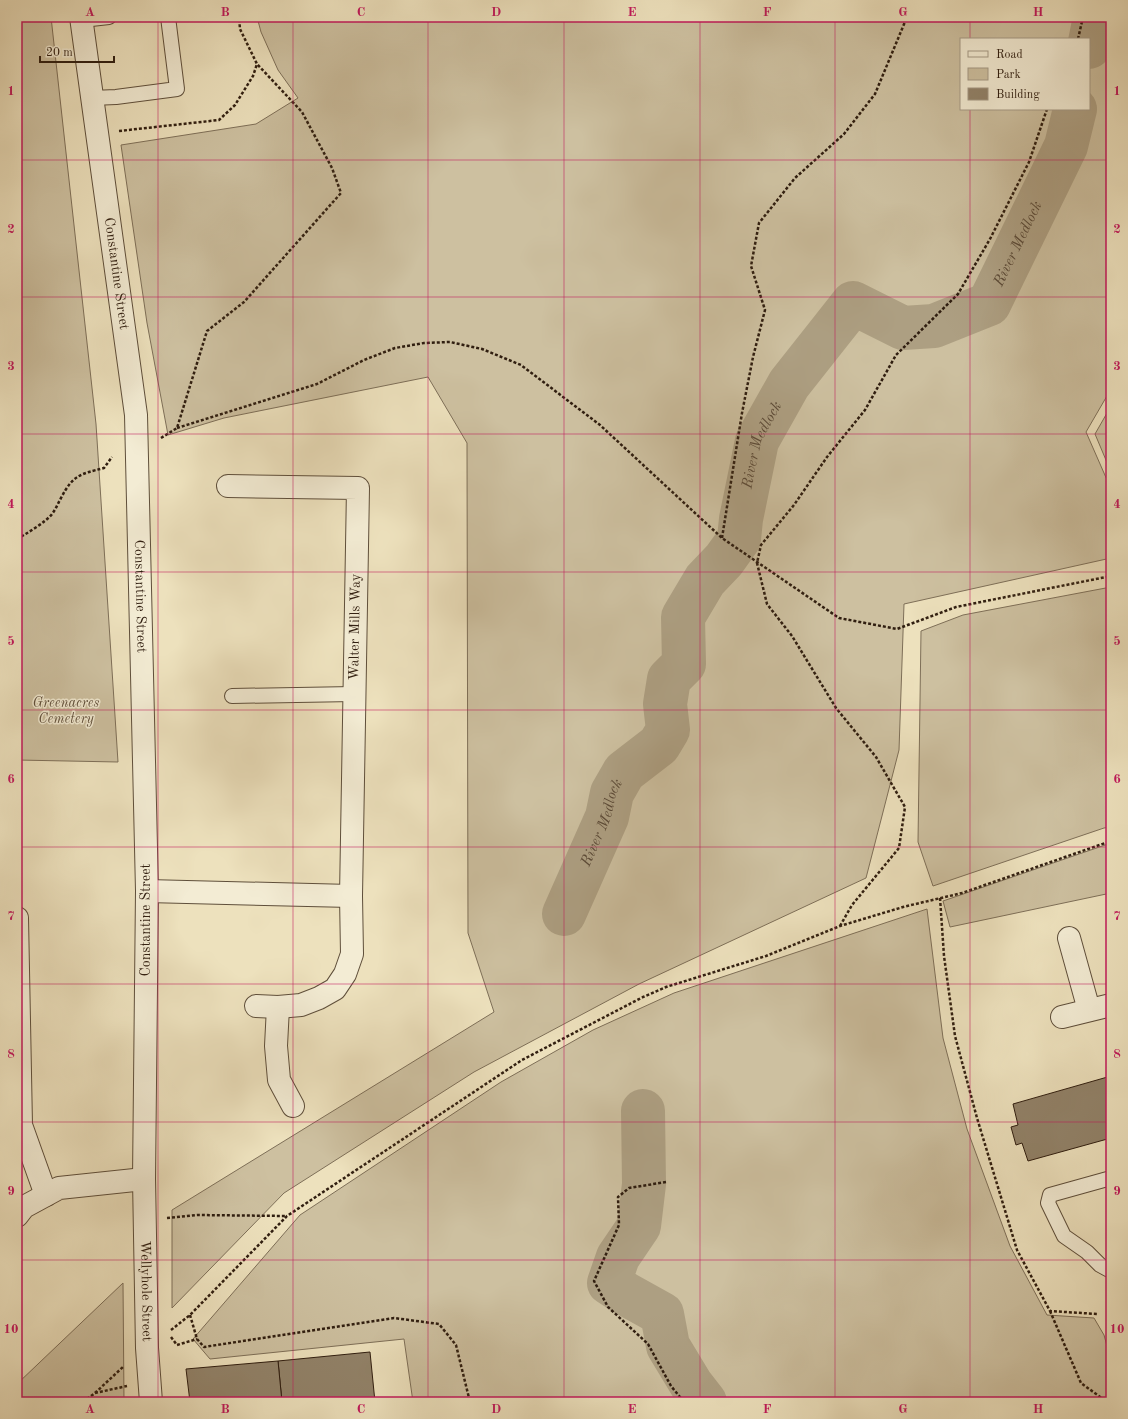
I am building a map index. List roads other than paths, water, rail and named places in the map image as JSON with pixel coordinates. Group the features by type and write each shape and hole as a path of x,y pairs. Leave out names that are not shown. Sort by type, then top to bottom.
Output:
{"street":[{"name":"Constantine Street","path":"81,19 136,415 147,891 144,1179"},
{"name":"Walter Mills Way","path":"228,486 358,488 351,896 352,954 345,974 335,989 320,998 301,1005 278,1007 256,1006"},
{"path":"147,891 351,896"},
{"path":"17,918 21,1125 46,1195"},
{"path":"1069,938 1089,1010"},
{"path":"1062,1017 1111,1005"},
{"path":"278,1007 276,1046 279,1080 293,1106"},
{"path":"17,1216 24,1206 59,1188 144,1179"},
{"name":"Wellyhole Street","path":"144,1179 147,1348 151,1402"}],"lane":[{"path":"81,19 109,17"},
{"path":"92,98 116,97 178,89 168,17"},
{"path":"232,696 354,694"},
{"path":"1111,1178 1050,1195 1048,1203 1064,1236 1087,1252 1100,1265 1111,1271"}],"waterway":[{"name":"River Medlock","path":"1090,42 1095,17"},
{"name":"River Medlock","path":"564,914 607,817 612,793 624,772 659,745 668,730 665,704 669,679 684,664 683,617 705,580 724,560 739,539 741,519 757,441 789,384 853,303 903,328 934,326 989,304 1066,146 1075,110"},
{"name":"River Medlock","path":"643,1111 644,1184 639,1226 618,1257 609,1283 662,1314 668,1346 691,1384 705,1402"}],"park label":[{"name":"Greenacres Cemetery","path":"66,712"}]}
